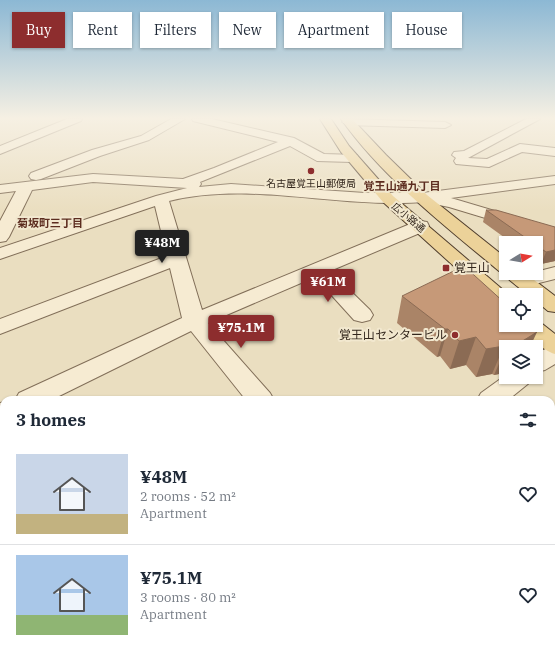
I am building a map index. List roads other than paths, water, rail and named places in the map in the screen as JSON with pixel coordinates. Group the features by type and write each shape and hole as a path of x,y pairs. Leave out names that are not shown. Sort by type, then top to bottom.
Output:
{"main road":[{"name":"広小路通","path":"346,149 388,199 421,226 499,296"},
{"name":"広小路通","path":"373,149 422,198 499,261"},
{"path":"522,280 555,306"},
{"path":"539,332 555,346"}],"street":[{"path":"6,188 67,164 110,149"},
{"path":"185,184 270,149"},
{"path":"306,149 322,158 352,158"},
{"path":"457,149 468,182"},
{"path":"459,158 476,149"},
{"path":"459,158 490,162 517,149"},
{"path":"532,149 555,152"},
{"path":"6,188 93,178 388,199 422,198 451,203 555,234"},
{"path":"422,198 468,182 555,180"},
{"path":"0,236 27,185"},
{"path":"0,254 161,199 188,192 231,188"},
{"path":"161,199 194,321 258,396"},
{"path":"36,396 194,321 421,226"},
{"path":"0,327 177,259"},
{"path":"318,269 362,315"},
{"path":"543,274 555,273"},
{"path":"543,360 555,353"},
{"path":"495,396 511,384"}],"place":[{"name":"名古屋覚王山郵便局","path":"311,171"},
{"name":"覚王山","path":"446,268"},
{"name":"覚王山センタービル","path":"455,335"}],"district":[{"name":"覚王山通九丁目","path":"402,186"},
{"name":"菊坂町三丁目","path":"50,223"}]}
